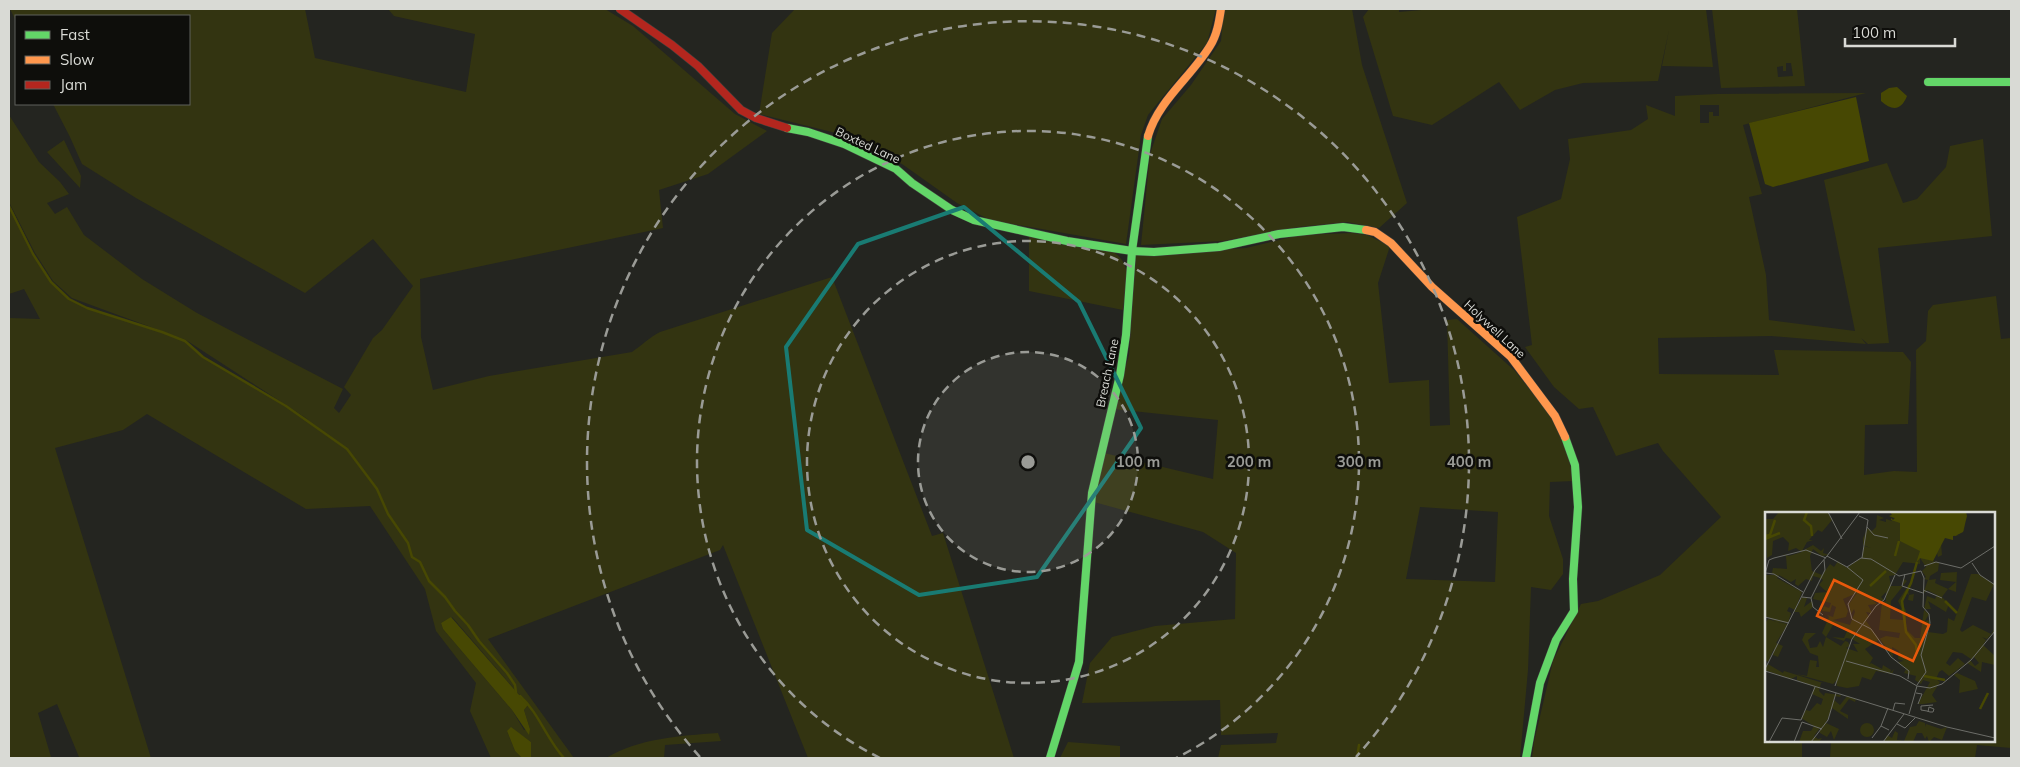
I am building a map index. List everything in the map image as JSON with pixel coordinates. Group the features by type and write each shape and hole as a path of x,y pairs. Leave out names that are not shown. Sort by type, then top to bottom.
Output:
{"street":[{"name":"Boxted Lane","path":"620,9 672,45 698,66 740,110 756,118 777,126 808,132 844,144 896,169 912,183 952,210 974,220 1067,240 1132,251"},
{"name":"Breach Lane","path":"1050,758 1079,662 1092,493 1120,375 1125,343 1132,251 1146,144 1152,123 1163,105 1211,45 1218,27 1221,9"},
{"path":"1928,82 2011,82"},
{"name":"Holywell Lane","path":"1132,251 1154,252 1219,247 1278,234 1343,227 1375,232 1391,243 1432,287 1511,357 1524,373 1562,429 1575,465 1578,507 1573,579 1574,611 1556,640 1540,683 1526,758"}],"highlighted area":[{"path":"964,207 1079,302 1141,428 1037,577 919,595 807,530 786,347 858,244"}],"shaded area":[{"path":"10,9 305,9 315,58 466,92 475,34 394,16 388,9 605,9 633,26 735,114 767,131 708,174 659,190 663,228 420,279 421,337 433,390 489,376 632,352 660,332 832,277 932,536 943,533 1014,758 808,758 723,545 720,550 488,639 574,758 531,758 531,742 521,735 507,731 515,751 522,758 491,758 470,711 476,683 436,631 425,589 370,506 306,509 147,414 123,430 55,448 151,758 78,758 9,758 9,318 40,319 24,289 9,294 9,205 33,254 51,282 69,299 87,308 185,341 203,357 309,420 186,340 72,298 53,281 35,253 9,202 9,115 39,162 60,182 69,194 47,203 55,214 67,207 84,235 142,279 197,313 343,389 334,408 339,413 351,395 344,387 373,338 382,330 413,286 373,239 305,293 136,198 82,164 54,105 190,105 190,15 15,15 15,19","holes":["452,617 528,705 524,710 530,729 524,730 512,710 443,629 441,623","57,704 79,757 51,757 38,713"]},
{"path":"795,9 1216,9 1207,43 1148,115 1141,135 1126,244 990,220 957,203 902,164 836,133 759,114 772,33"},
{"path":"1224,9 1352,9 1362,65 1407,203 1379,228 1347,222 1298,227 1223,241 1141,245 1150,154 1162,119 1191,85 1221,41"},
{"path":"1369,9 1399,9 1399,12 1433,9 1706,9 1713,67 1662,66 1669,30 1658,81 1583,83 1555,90 1520,110 1499,82 1432,125 1393,116 1363,17"},
{"path":"1712,9 1797,9 1805,86 1721,88","holes":["1786,63 1791,63 1793,76 1778,77 1777,67 1783,66 1783,71 1786,71"]},
{"path":"1897,87 1907,96 1902,105 1892,108 1881,101 1881,93 1889,88"},
{"path":"1866,93 1743,125 1762,194 1749,197 1766,275 1769,320 1855,331 1824,180 1887,163 1903,203 1917,199 1946,167 1950,146 1983,139 1992,236 1878,248 1889,343 1868,344 1861,338 1866,344 1771,336 1658,338 1659,374 1779,375 1774,350 1903,352 1911,362 1908,424 1865,425 1864,475 1894,471 1917,472 1916,350 1926,341 1928,311 1933,305 1996,296 2001,339 2011,338 2011,748 1977,745 1975,758 1830,758 1831,742 1995,742 1995,512 1765,512 1765,742 1802,742 1802,758 1532,758 1553,661 1581,604 1598,601 1660,575 1721,517 1658,443 1616,456 1593,407 1579,409 1554,387 1525,347 1532,345 1517,217 1561,199 1570,159 1568,139 1631,130 1648,119 1646,105 1675,116 1675,96","holes":["1700,105 1719,105 1719,116 1713,116 1713,112 1709,112 1709,123 1700,123"]},
{"path":"1856,97 1869,161 1773,187 1765,184 1749,123"},
{"path":"64,140 81,176 80,188 47,152"},
{"path":"1352,233 1367,235 1390,246 1378,283 1389,383 1429,380 1430,426 1450,425 1447,320 1457,319 1515,371 1554,420 1566,449 1574,481 1550,482 1549,516 1563,559 1563,574 1551,590 1531,587 1528,670 1520,758 1218,758 1221,745 1276,743 1278,733 1221,735 1220,700 1082,703 1090,663 1112,637 1155,626 1235,619 1236,553 1203,532 1094,502 1104,453 1213,479 1218,420 1113,409 1129,355 1136,255 1246,248 1300,235","holes":["1420,507 1498,512 1495,582 1406,579"]},
{"path":"1029,236 1112,251 1124,263 1126,270 1127,277 1123,310 1029,291"},
{"path":"451,617 528,705 524,710 530,729 529,735 512,710 443,629 441,623"},
{"path":"511,727 531,742 531,758 522,758 515,751 507,731"},
{"path":"718,733 721,741 665,745 664,758 606,758 619,751 646,742"},
{"path":"1068,742 1120,746 1120,758 1060,758"}],"waterway":[{"path":"9,206 33,254 51,282 69,299 87,308 185,341 203,357 286,406 347,449 377,489 388,514 408,543 412,557 420,562 429,581 445,597 507,673 515,685 516,693"},
{"path":"520,696 533,710 564,758"},
{"path":"1357,758 1359,745"}],"traffic: fast":[{"path":"1928,82 2011,82"},
{"path":"787,128 808,132 844,144 896,169 912,183 952,210 974,220 1067,241 1132,251 1154,252 1219,247 1279,234 1343,227 1366,230"},
{"path":"1050,758 1079,662 1092,493 1120,375 1126,335 1132,251 1148,136"},
{"path":"1526,758 1540,683 1556,640 1574,611 1573,579 1578,507 1575,465 1565,437"}],"traffic: slow":[{"path":"1148,136 1153,123 1167,100 1210,46 1216,33 1221,9"},
{"path":"1366,230 1375,232 1391,243 1432,287 1511,357 1555,416 1565,437"}],"traffic: jam":[{"path":"620,9 672,45 698,66 741,110 756,118 787,128"}]}
